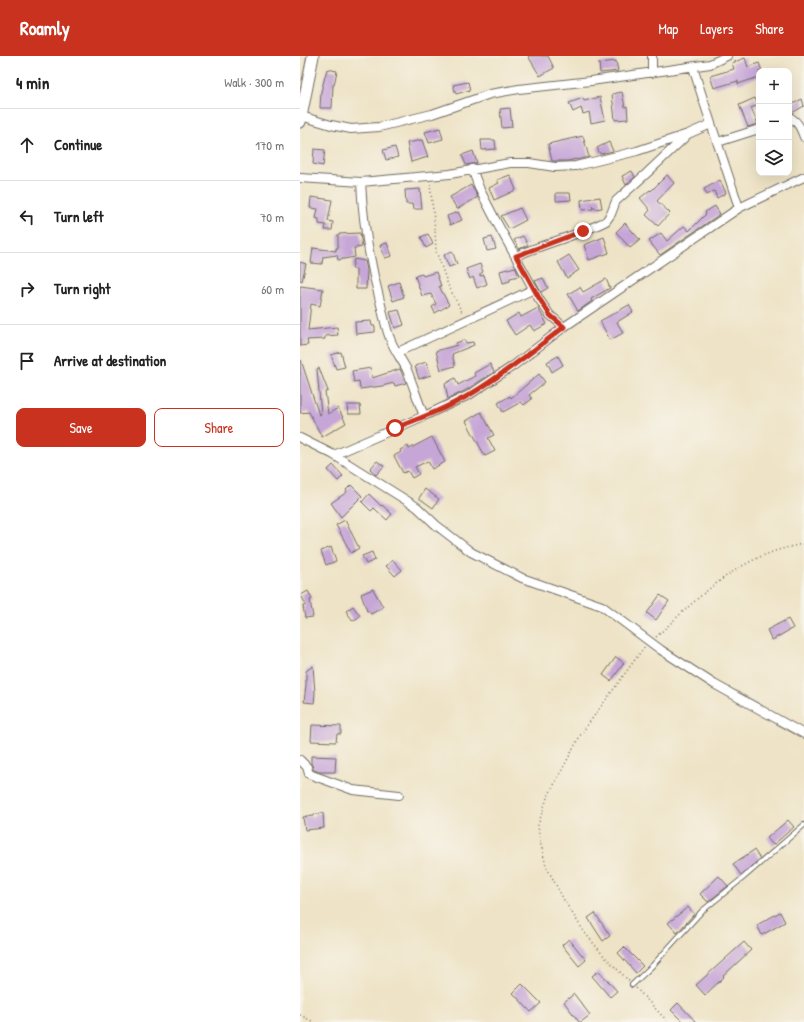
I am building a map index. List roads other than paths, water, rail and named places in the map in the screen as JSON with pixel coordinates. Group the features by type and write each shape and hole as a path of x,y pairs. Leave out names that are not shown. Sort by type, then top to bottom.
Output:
{"street":[{"path":"313,56 301,119 351,129 378,127 432,114 490,94 693,67 710,64 727,56"},
{"path":"652,56 652,73"},
{"path":"693,67 710,124 718,142 739,208"},
{"path":"792,120 796,121 800,127 804,138"},
{"path":"300,178 361,182 450,174 510,163 555,167 576,166 637,151 688,134 710,124"},
{"path":"718,142 756,130"},
{"path":"516,256 533,248 548,244 606,221 611,214 616,201 688,134"},
{"path":"472,169 480,190 534,289 550,315 564,327"},
{"path":"334,455 469,395 513,366 564,327 739,208 804,177"},
{"path":"361,182 362,214 376,287 391,342 398,352 407,371 424,416"},
{"path":"398,352 534,289"},
{"path":"300,438 334,455 417,507 472,552 522,578 602,606 649,642 714,684 804,734"},
{"path":"300,760 307,767 309,774 330,782 353,790 399,795"}],"lane":[{"path":"632,984 652,966 702,911 804,825"}]}
